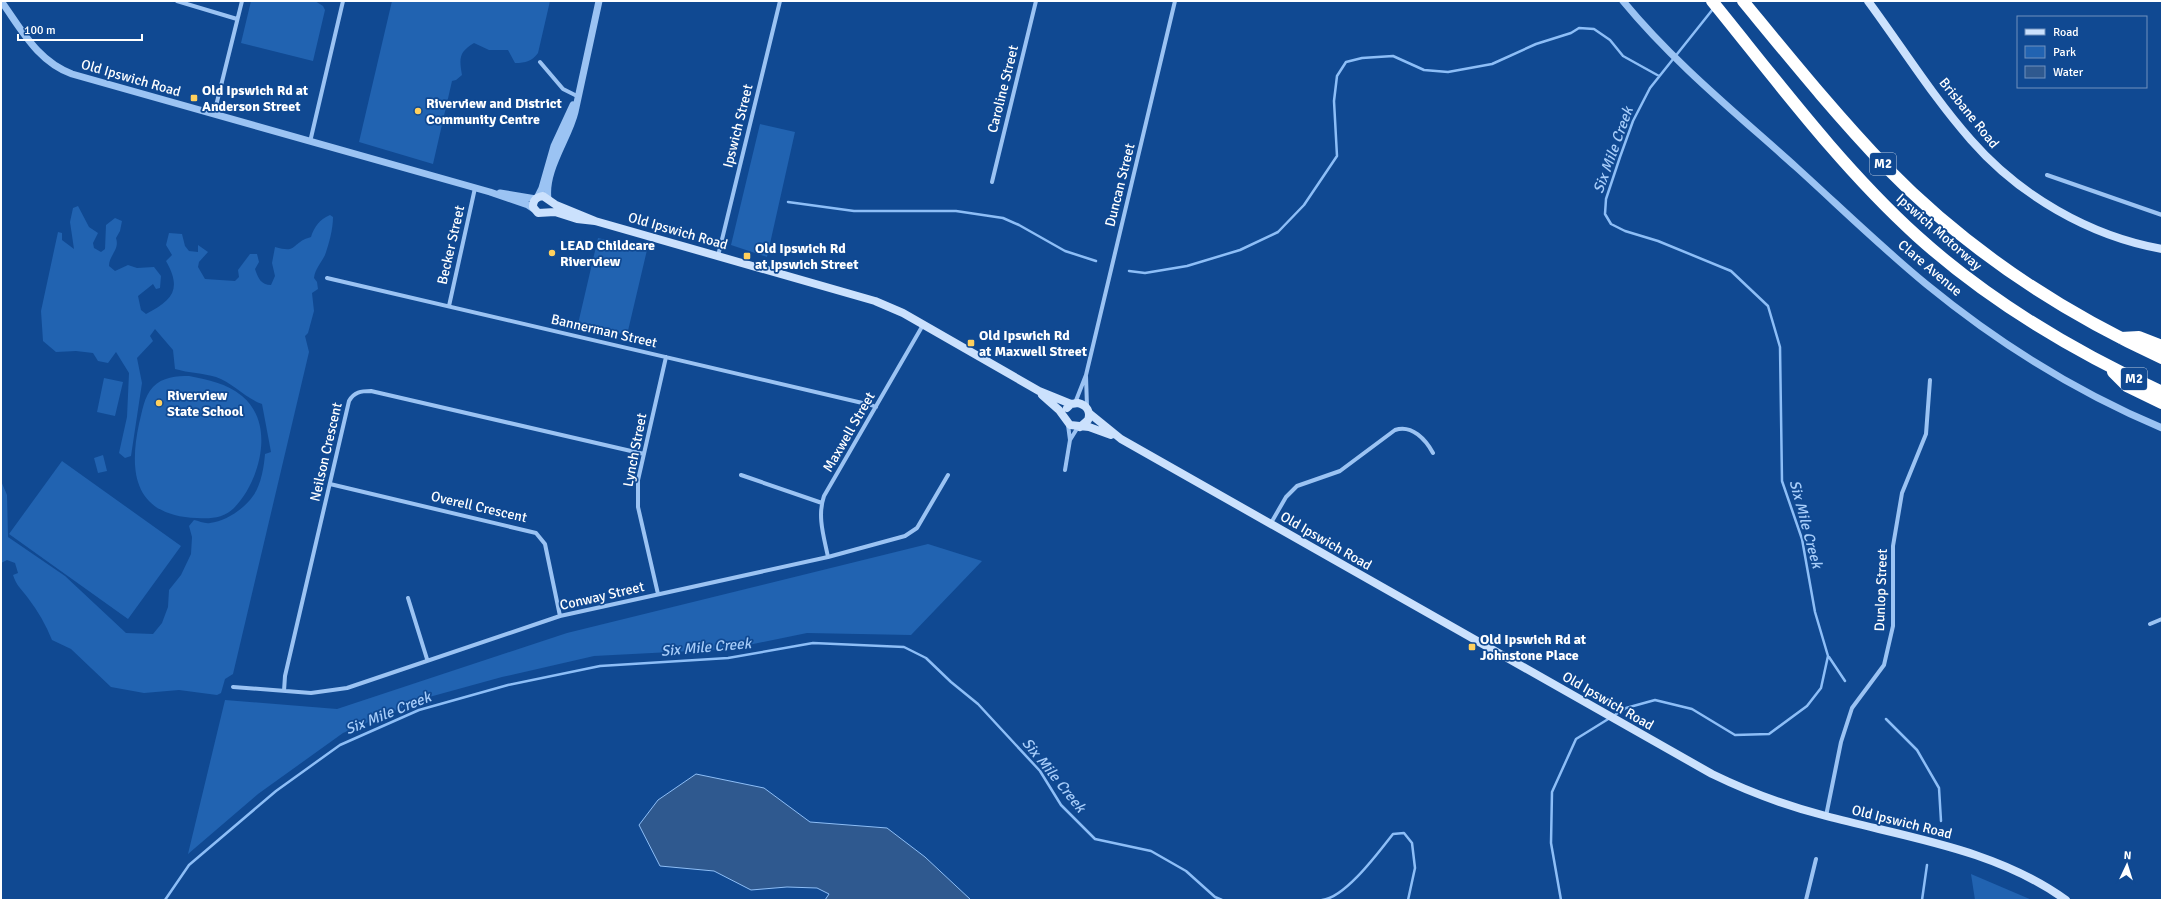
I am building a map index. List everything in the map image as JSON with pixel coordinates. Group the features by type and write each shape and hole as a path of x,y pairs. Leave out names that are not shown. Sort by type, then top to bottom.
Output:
{"highway":[{"name":"Ipswich Motorway","path":"1712,1 1843,160 1878,198 1918,237 1959,271 2017,314 2107,365 2162,392"},
{"name":"Ipswich Motorway","path":"1743,1 1840,117 1888,169 1935,213 2021,280 2082,318 2119,338 2162,358"},
{"path":"2119,338 2139,337 2162,346"},
{"path":"2107,365 2127,386 2162,403"}],"main road":[{"name":"Brisbane Road","path":"1868,1 1962,129 1982,151 2013,180 2056,209 2091,227 2121,239 2162,249"},
{"path":"543,196 549,200 550,207 546,212 541,213 534,209 533,204 537,198 543,196"},
{"name":"Old Ipswich Road","path":"549,200 594,221"},
{"name":"Old Ipswich Road","path":"546,212 555,212 577,219 594,221 863,297 898,311 1039,391 1073,404"},
{"name":"Old Ipswich Road","path":"1039,391 1066,420"},
{"path":"1073,404 1082,404 1088,410 1088,420 1079,427 1066,420 1066,410 1073,404"},
{"name":"Old Ipswich Road","path":"1088,410 1121,439"},
{"name":"Old Ipswich Road","path":"1079,427 1093,428 1121,439 1594,708 1728,782 1777,801 1826,816 1931,842 1987,858 2027,877 2066,900"}],"street":[{"path":"177,1 237,19"},
{"path":"214,115 242,1"},
{"path":"310,142 343,1"},
{"path":"549,200 548,189 557,154 573,118 599,1"},
{"name":"Ipswich Street","path":"718,256 780,1"},
{"name":"Caroline Street","path":"992,182 1036,1"},
{"name":"Duncan Street","path":"1073,404 1086,375 1176,1"},
{"name":"Clare Avenue","path":"1624,1 1671,54 1925,283 2000,341 2065,381 2119,409 2162,428"},
{"name":"Old Ipswich Road","path":"1,2 41,56 59,69 93,81 490,192 528,205 534,209"},
{"path":"540,62 562,89 577,96"},
{"path":"537,198 542,188 554,146 577,96"},
{"path":"2047,174 2162,215"},
{"name":"Becker Street","path":"449,306 475,188"},
{"name":"Old Ipswich Road","path":"490,192 537,198"},
{"name":"Bannerman Street","path":"327,278 871,405 876,408"},
{"name":"Maxwell Street","path":"828,557 821,518 822,503 923,325"},
{"name":"Lynch Street","path":"658,594 638,501 638,480 666,357"},
{"name":"Duncan Street","path":"1086,375 1088,410"},
{"name":"Dunlop Street","path":"1826,816 1841,742 1852,708 1884,665 1893,626 1893,546 1902,493 1926,434 1930,380"},
{"name":"Neilson Crescent","path":"284,691 287,669 349,401 354,394 364,391 644,454"},
{"path":"1065,470 1070,440 1066,420"},
{"path":"1070,440 1079,427"},
{"path":"1270,524 1286,497 1297,486 1340,472 1395,430 1403,428 1413,431 1428,444 1433,454"},
{"path":"741,475 822,503"},
{"name":"Conway Street","path":"233,687 323,693 347,688 427,659 560,616 828,557 912,532 920,522 948,475"},
{"name":"Overell Crescent","path":"330,484 536,533 545,544 560,616"},
{"path":"408,598 427,659"},
{"path":"2150,624 2162,619"},
{"path":"1806,900 1816,859"}],"green space":[{"path":"251,1 315,1 323,6 325,10 313,61 241,43"},
{"path":"392,1 550,1 538,53 531,60 522,63 515,63 508,50 489,50 474,43 465,49 461,56 460,64 462,75 456,80 452,81 433,164 359,142"},
{"path":"760,124 795,132 767,257 731,245"},
{"path":"78,206 89,227 98,233 93,243 94,248 101,252 105,249 106,225 115,218 122,221 120,231 116,238 117,246 109,262 109,266 115,271 128,265 137,268 154,267 161,276 160,288 156,289 153,284 138,296 141,310 146,314 163,304 172,293 174,286 171,271 166,261 172,255 166,245 169,233 182,234 185,246 189,251 198,252 198,245 208,252 199,262 198,267 205,279 235,281 239,277 238,270 250,254 257,254 259,262 255,269 257,275 262,282 271,285 275,276 272,263 275,247 288,249 294,247 304,239 311,237 320,221 330,215 333,217 332,231 325,255 314,278 317,282 318,289 312,293 314,311 308,333 305,336 309,352 233,674 225,679 221,693 217,695 179,690 144,693 111,687 71,649 52,640 32,603 16,582 13,575 18,573 15,563 7,560 1,563 1,481 7,495 8,537 65,576 126,633 153,634 162,623 168,607 169,590 181,575 191,554 192,537 189,526 194,520 204,523 216,522 240,510 256,492 263,470 265,454 271,452 262,404 216,377 175,369 173,350 155,329 150,336 153,341 137,358 142,383 131,456 125,458 119,453 127,417 129,373 116,352 108,363 98,361 93,353 76,351 56,352 43,341 41,311 58,232 62,233 62,240 74,249 70,222 73,208"},
{"path":"598,238 647,250 627,335 578,324"},
{"path":"189,376 230,388 242,396 252,408 259,422 261,437 260,452 257,468 251,483 243,497 234,508 222,516 212,518 177,515 161,510 149,501 141,489 136,476 136,443 142,409 147,395 153,387 165,379"},
{"path":"104,378 123,382 115,416 97,412"},
{"path":"103,455 107,471 98,473 94,458"},
{"path":"62,461 181,546 128,619 9,534"},
{"path":"928,544 982,561 911,635 807,633 729,649 594,656 502,677 422,699 343,733 258,794 188,854 225,700 337,709 567,633"},
{"path":"1971,874 2032,900 1975,900"}],"water":[{"path":"696,774 764,788 810,822 887,828 925,857 971,900 825,900 829,894 817,888 787,887 751,890 714,871 660,866 639,825 658,800"}],"waterway":[{"name":"Six Mile Creek","path":"1561,900 1551,843 1552,792 1576,739 1626,708 1655,700 1692,709 1735,735 1769,734 1807,706 1821,688 1828,656 1815,612 1802,539 1782,481 1780,347 1768,306 1731,271 1658,241 1625,231 1611,224 1605,214 1606,199 1620,157 1633,121 1650,88 1713,9"},
{"path":"1129,271 1145,273 1187,266 1240,250 1278,232 1304,205 1337,156 1334,101 1337,76 1346,62 1362,58 1393,56 1424,70 1448,72 1492,64 1536,44 1571,33 1579,28 1594,29 1610,40 1623,56 1659,76"},
{"path":"788,202 854,211 956,211 1003,218 1019,225 1065,251 1096,261"},
{"name":"Six Mile Creek","path":"165,900 189,865 276,791 340,745 419,710 508,685 600,666 728,658 813,643 904,647 926,658 951,682 978,704 1040,771 1061,805 1095,839 1151,851 1186,871 1215,897 1222,900"},
{"path":"1829,657 1845,681"},
{"path":"1886,719 1917,750 1939,788 1941,821"},
{"name":"Six Mile Creek","path":"1322,900 1341,892 1351,883 1370,863 1393,834 1404,833 1412,843 1415,868 1408,900"},
{"path":"1922,900 1927,865"}],"place":[{"name":"Old Ipswich Rd at Anderson Street","path":"194,98"},
{"name":"Riverview and District Community Centre","path":"418,111"},
{"name":"LEAD Childcare Riverview","path":"552,253"},
{"name":"Old Ipswich Rd at Ipswich Street","path":"747,256"},
{"name":"Old Ipswich Rd at Maxwell Street","path":"971,343"},
{"name":"Riverview State School","path":"159,403"},
{"name":"Old Ipswich Rd at Johnstone Place","path":"1472,647"}]}
